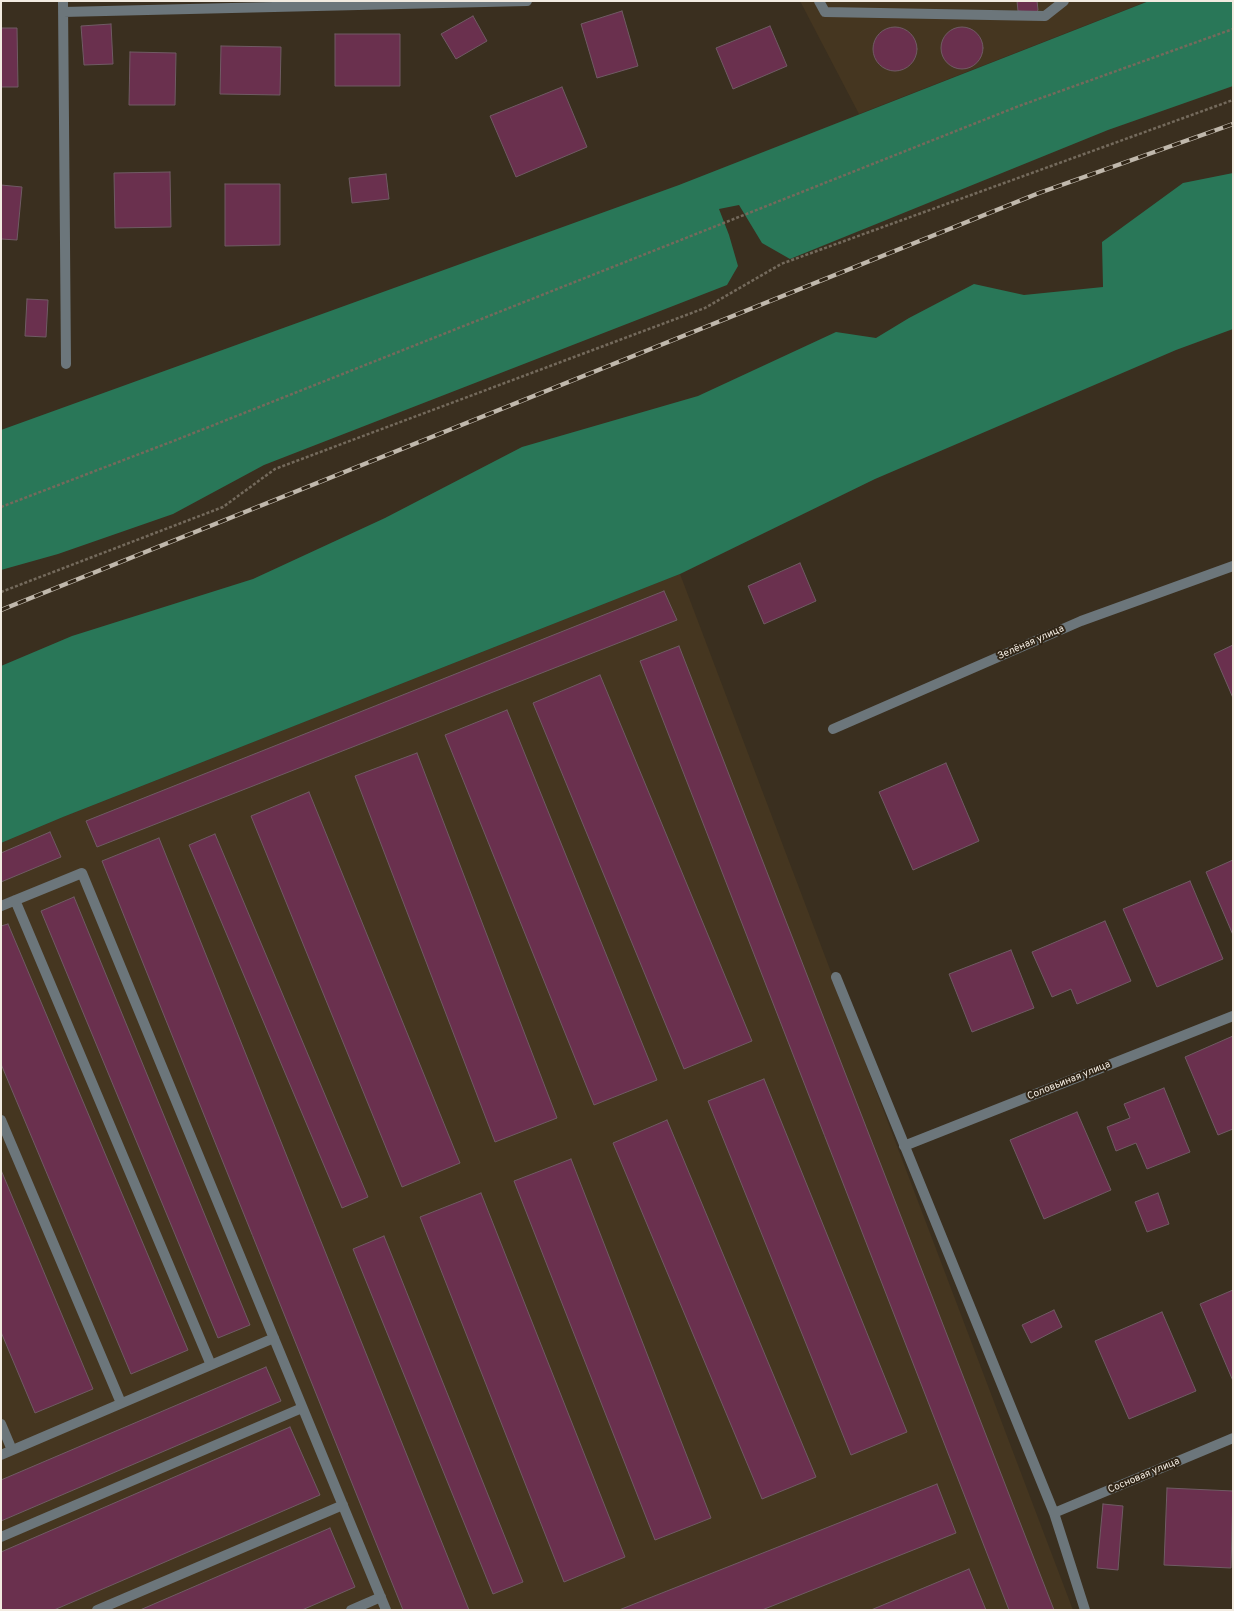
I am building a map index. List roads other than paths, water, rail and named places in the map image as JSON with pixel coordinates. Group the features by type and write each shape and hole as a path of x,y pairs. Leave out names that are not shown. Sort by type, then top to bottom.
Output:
{"street":[{"path":"63,1 66,364"},
{"path":"63,12 527,1"},
{"path":"819,1 825,12 1045,16 1064,1"},
{"name":"Зелёная улица","path":"833,729 1081,622 1233,566"},
{"path":"1,906 82,873 386,1610"},
{"path":"16,900 211,1365"},
{"path":"836,977 1054,1513 1085,1610"},
{"name":"Соловьиная улица","path":"904,1146 1233,1016"},
{"path":"1,1120 121,1403"},
{"path":"1,1454 274,1338"},
{"path":"1,1537 302,1408"},
{"path":"1,1424 12,1450"},
{"name":"Сосновая улица","path":"1054,1513 1233,1438"},
{"path":"97,1610 343,1505"},
{"path":"351,1610 381,1597"}],"railway":[{"path":"1,610 1039,193 1233,124"}]}
